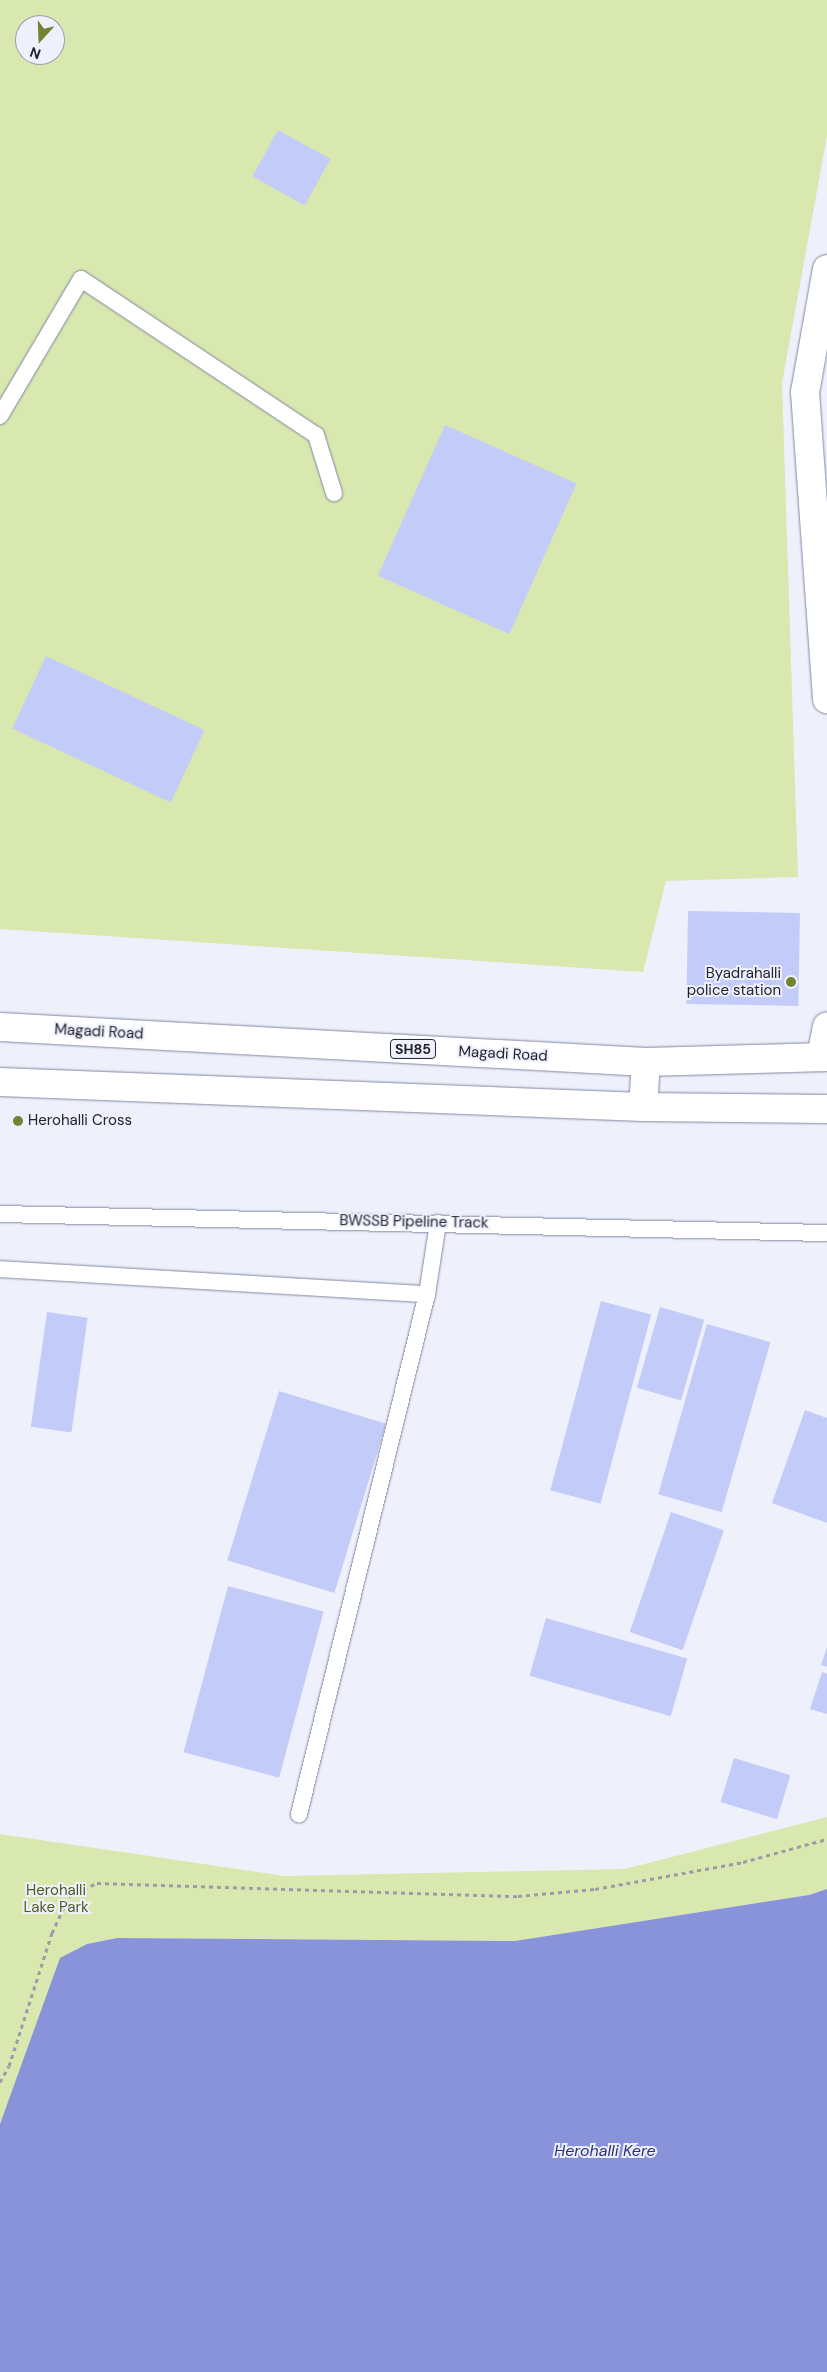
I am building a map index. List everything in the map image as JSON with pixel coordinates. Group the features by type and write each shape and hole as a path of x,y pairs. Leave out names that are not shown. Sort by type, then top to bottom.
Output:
{"main road":[{"path":"827,269 805,392 827,699"},
{"path":"824,1057 827,1026"},
{"name":"Magadi Road","path":"0,1027 646,1062 824,1057"},
{"path":"643,1107 646,1062"},
{"path":"0,1082 643,1107 827,1109"}],"lane":[{"path":"0,416 81,279 316,435 334,493"},
{"name":"BWSSB Pipeline Track","path":"0,1214 827,1233"},
{"path":"299,1814 428,1294 438,1223"},
{"path":"0,1269 428,1294"}],"path":[{"path":"0,2082 8,2066 52,1933 69,1896 97,1883 518,1896 595,1890 743,1862 827,1839"}],"green space":[{"path":"0,0 827,0 827,136 782,383 798,877 666,881 643,972 0,929"},
{"name":"Herohalli Lake Park","path":"827,1817 827,1889 809,1895 515,1941 117,1938 87,1944 0,2123 0,1834 285,1876 625,1869"}],"water":[{"name":"Herohalli Kere","path":"827,1889 827,2372 0,2372 0,2124 60,1958 87,1944 117,1938 515,1941 809,1895"}],"building":[{"path":"278,130 330,159 305,205 252,176"},
{"path":"445,425 577,484 509,634 378,576"},
{"path":"46,656 205,730 171,802 12,729"},
{"path":"688,911 800,913 798,1006 686,1004"},
{"path":"601,1301 651,1314 600,1504 550,1490"},
{"path":"660,1307 704,1320 681,1400 637,1388"},
{"path":"47,1312 88,1318 71,1433 31,1427"},
{"path":"707,1324 770,1342 722,1512 658,1494"},
{"path":"279,1391 386,1424 334,1593 227,1560"},
{"path":"805,1410 827,1418 827,1523 772,1503"},
{"path":"671,1512 724,1530 683,1650 630,1632"},
{"path":"228,1586 324,1612 279,1778 183,1752"},
{"path":"546,1618 687,1659 671,1716 529,1676"},
{"path":"827,1647 827,1667 821,1665"},
{"path":"822,1672 827,1674 827,1714 810,1709"},
{"path":"734,1758 790,1775 777,1819 721,1802"}],"place":[{"name":"Byadrahalli police station","path":"791,982"},
{"name":"Herohalli Cross","path":"18,1121"}]}
